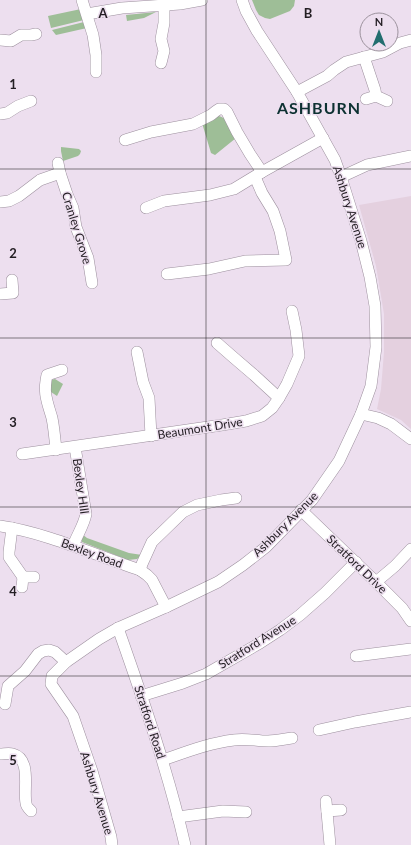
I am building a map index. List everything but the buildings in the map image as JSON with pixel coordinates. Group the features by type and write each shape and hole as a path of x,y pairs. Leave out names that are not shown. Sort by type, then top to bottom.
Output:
{"street":[{"path":"82,0 93,35 96,55 96,72"},
{"path":"87,14 122,8 180,4 202,0"},
{"name":"Ashbury Avenue","path":"112,845 92,771 73,716 51,684 52,676 66,662 92,643 118,628 218,582 244,565 266,547 312,500 339,461 361,414 371,386 376,347 375,306 361,241 342,177 323,138 297,92 257,31 242,0"},
{"path":"160,63 164,51 161,39 164,23 164,5"},
{"path":"0,40 11,41 21,35 36,34"},
{"path":"297,92 327,76 346,62 383,52 400,43 411,40"},
{"path":"364,57 375,90 371,98 388,101"},
{"path":"0,114 7,113 18,106 32,101"},
{"path":"125,140 151,132 193,124 219,109 224,109 228,112 247,148 258,174 262,193 273,211 280,231 286,260 245,261 209,269 167,274"},
{"path":"146,208 164,201 210,195 234,189 323,138"},
{"path":"342,177 367,165 411,156"},
{"name":"Cranley Grove","path":"0,202 9,201 19,196 59,168 73,208 76,227 88,258 92,283"},
{"path":"0,294 12,293 12,280"},
{"name":"Beaumont Drive","path":"22,454 222,425 246,421 262,416 272,408 279,398 287,384 299,356 292,311"},
{"path":"217,343 279,398"},
{"path":"137,352 143,382 149,398 151,436"},
{"path":"56,450 52,419 45,396 45,382 47,375 62,370"},
{"path":"361,414 378,418 390,424 411,439"},
{"name":"Bexley HIll","path":"73,546 76,536 85,520 86,514 75,447"},
{"path":"140,570 152,542 183,512 197,505 236,498"},
{"name":"Stratford Drive","path":"301,510 402,608 411,621"},
{"name":"Bexley Road","path":"0,526 37,534 140,570 152,580 166,607"},
{"path":"12,528 9,557 26,580"},
{"path":"376,582 395,566 411,549"},
{"name":"Stratford Avenue","path":"141,696 206,674 260,643 300,615 325,593 356,562"},
{"name":"Stratford Road","path":"118,628 162,760 185,845"},
{"path":"356,656 411,649"},
{"path":"5,704 8,686 25,672 38,654 49,650 55,652 66,662"},
{"path":"318,730 411,712"},
{"path":"162,760 230,740 248,739 268,741 292,738"},
{"path":"0,754 13,754 23,762 26,776 26,805 31,811"},
{"path":"330,845 326,806 341,810"},
{"path":"178,817 223,811 246,812"}],"shaded area":[{"path":"411,196 411,429 401,420 377,409 381,389 384,352 384,314 376,266 359,205"}],"green space":[{"path":"252,0 295,0 294,6 290,11 270,19 259,15"},
{"path":"81,9 84,20 51,28 48,16"},
{"path":"156,12 144,18 127,21 126,15"},
{"path":"84,22 87,28 56,35 52,30"},
{"path":"218,116 227,121 236,138 215,155 211,153 202,123"},
{"path":"61,147 79,149 81,151 78,156 63,161"},
{"path":"55,379 63,384 57,396 48,390 51,380"},
{"path":"82,534 87,538 129,553 142,555 137,559 128,560 82,542"}],"district":[{"name":"ASHBURN","path":"319,107"}]}
